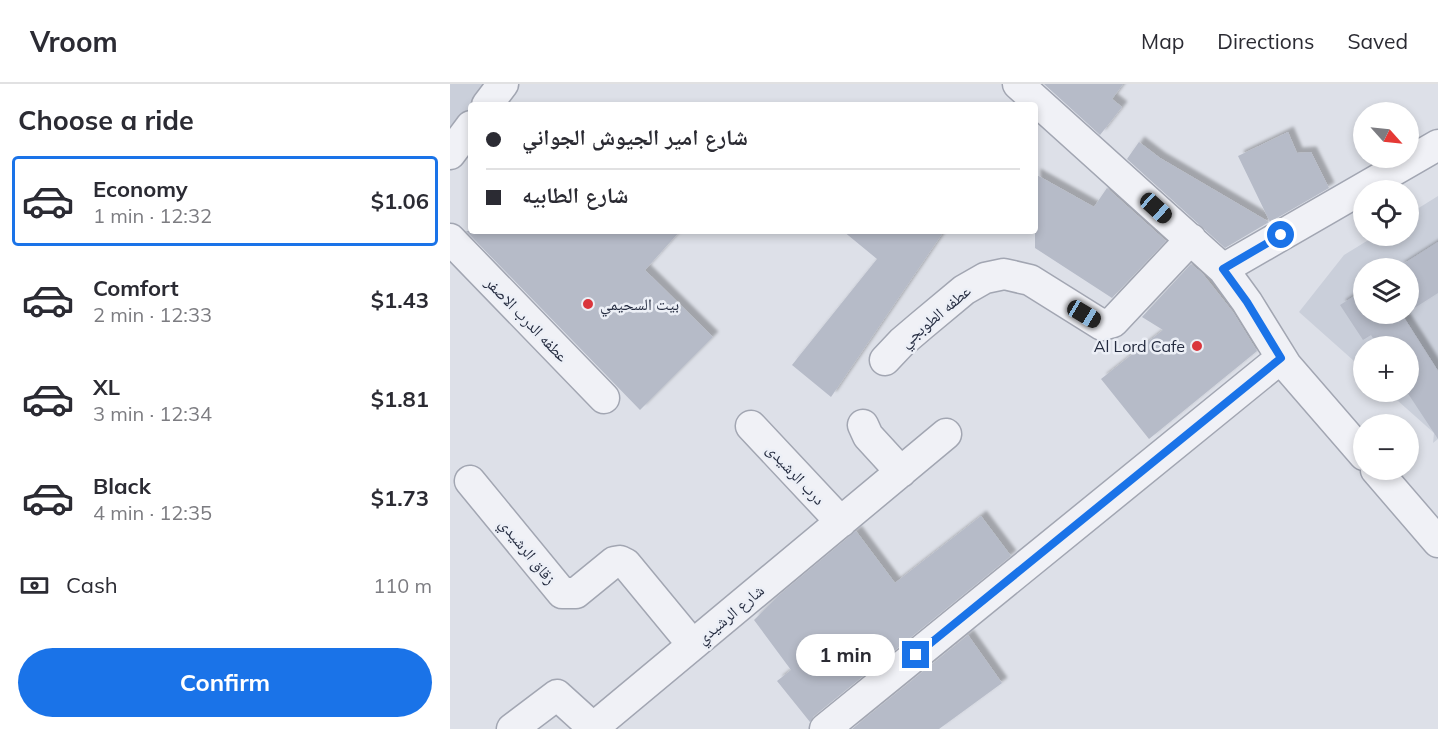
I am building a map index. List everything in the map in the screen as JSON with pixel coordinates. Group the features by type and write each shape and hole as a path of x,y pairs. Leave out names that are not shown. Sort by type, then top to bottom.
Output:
{"street":[{"path":"489,102 503,84"},
{"path":"1018,84 1223,269 1247,302 1281,358 1353,442"},
{"path":"450,154 468,130"},
{"path":"1223,269 1438,145"},
{"name":"عطفه الدرب الاصفر","path":"450,239 604,398"},
{"name":"عطفه الطوبجي","path":"885,360 902,342 964,290 985,278 1004,274 1030,280 1102,325 1107,325 1113,322 1191,239"},
{"path":"825,729 1281,358"},
{"path":"863,425 868,436 901,472"},
{"name":"درب الرشيدى","path":"751,426 841,522"},
{"name":"شارع الرشيدي","path":"512,729 556,695 589,724 598,723 946,434"},
{"path":"1385,480 1438,542"},
{"name":"زقاق الرشيدي","path":"470,481 562,593 576,594 614,562 620,561 626,564 693,644"}],"shaded area":[{"path":"450,84 499,84 486,102 468,102 468,126 450,150"},
{"path":"1438,196 1438,439 1433,443 1434,433 1419,420 1419,414 1413,414 1399,402 1419,402 1419,336 1353,336 1353,360 1299,312 1344,255 1359,246 1419,246 1419,208"}],"building":[{"path":"1044,84 1123,84 1112,99 1122,107 1100,135"},
{"path":"1288,132 1297,153 1311,152 1329,188 1270,222 1238,156"},
{"path":"1139,142 1160,158 1269,222 1225,248 1127,159"},
{"path":"1038,176 1094,207 1107,188 1166,241 1112,298 1035,248 1035,234 1038,234"},
{"name":"بيت السحيمي","path":"469,234 677,234 645,270 713,337 640,410"},
{"path":"847,234 942,234 831,397 792,365 877,259"},
{"path":"1438,242 1438,293 1419,305 1419,258 1413,258"},
{"path":"1191,264 1202,273 1233,312 1257,351 1149,439 1101,379 1163,330 1142,317"},
{"path":"1353,297 1353,324 1408,324 1416,336 1360,336 1340,305"},
{"path":"1419,341 1438,371 1438,439 1414,402 1419,402"},
{"path":"981,516 1011,556 814,716 810,722 777,681 791,670 754,620 778,596 856,531 895,583"},
{"path":"968,635 1002,683 939,729 852,729"}],"place":[{"name":"بيت السحيمي","path":"588,304"},
{"name":"Al Lord Cafe","path":"1197,346"}],"route":[{"path":"916,655 1281,358 1247,302 1223,269 1281,235"}]}
